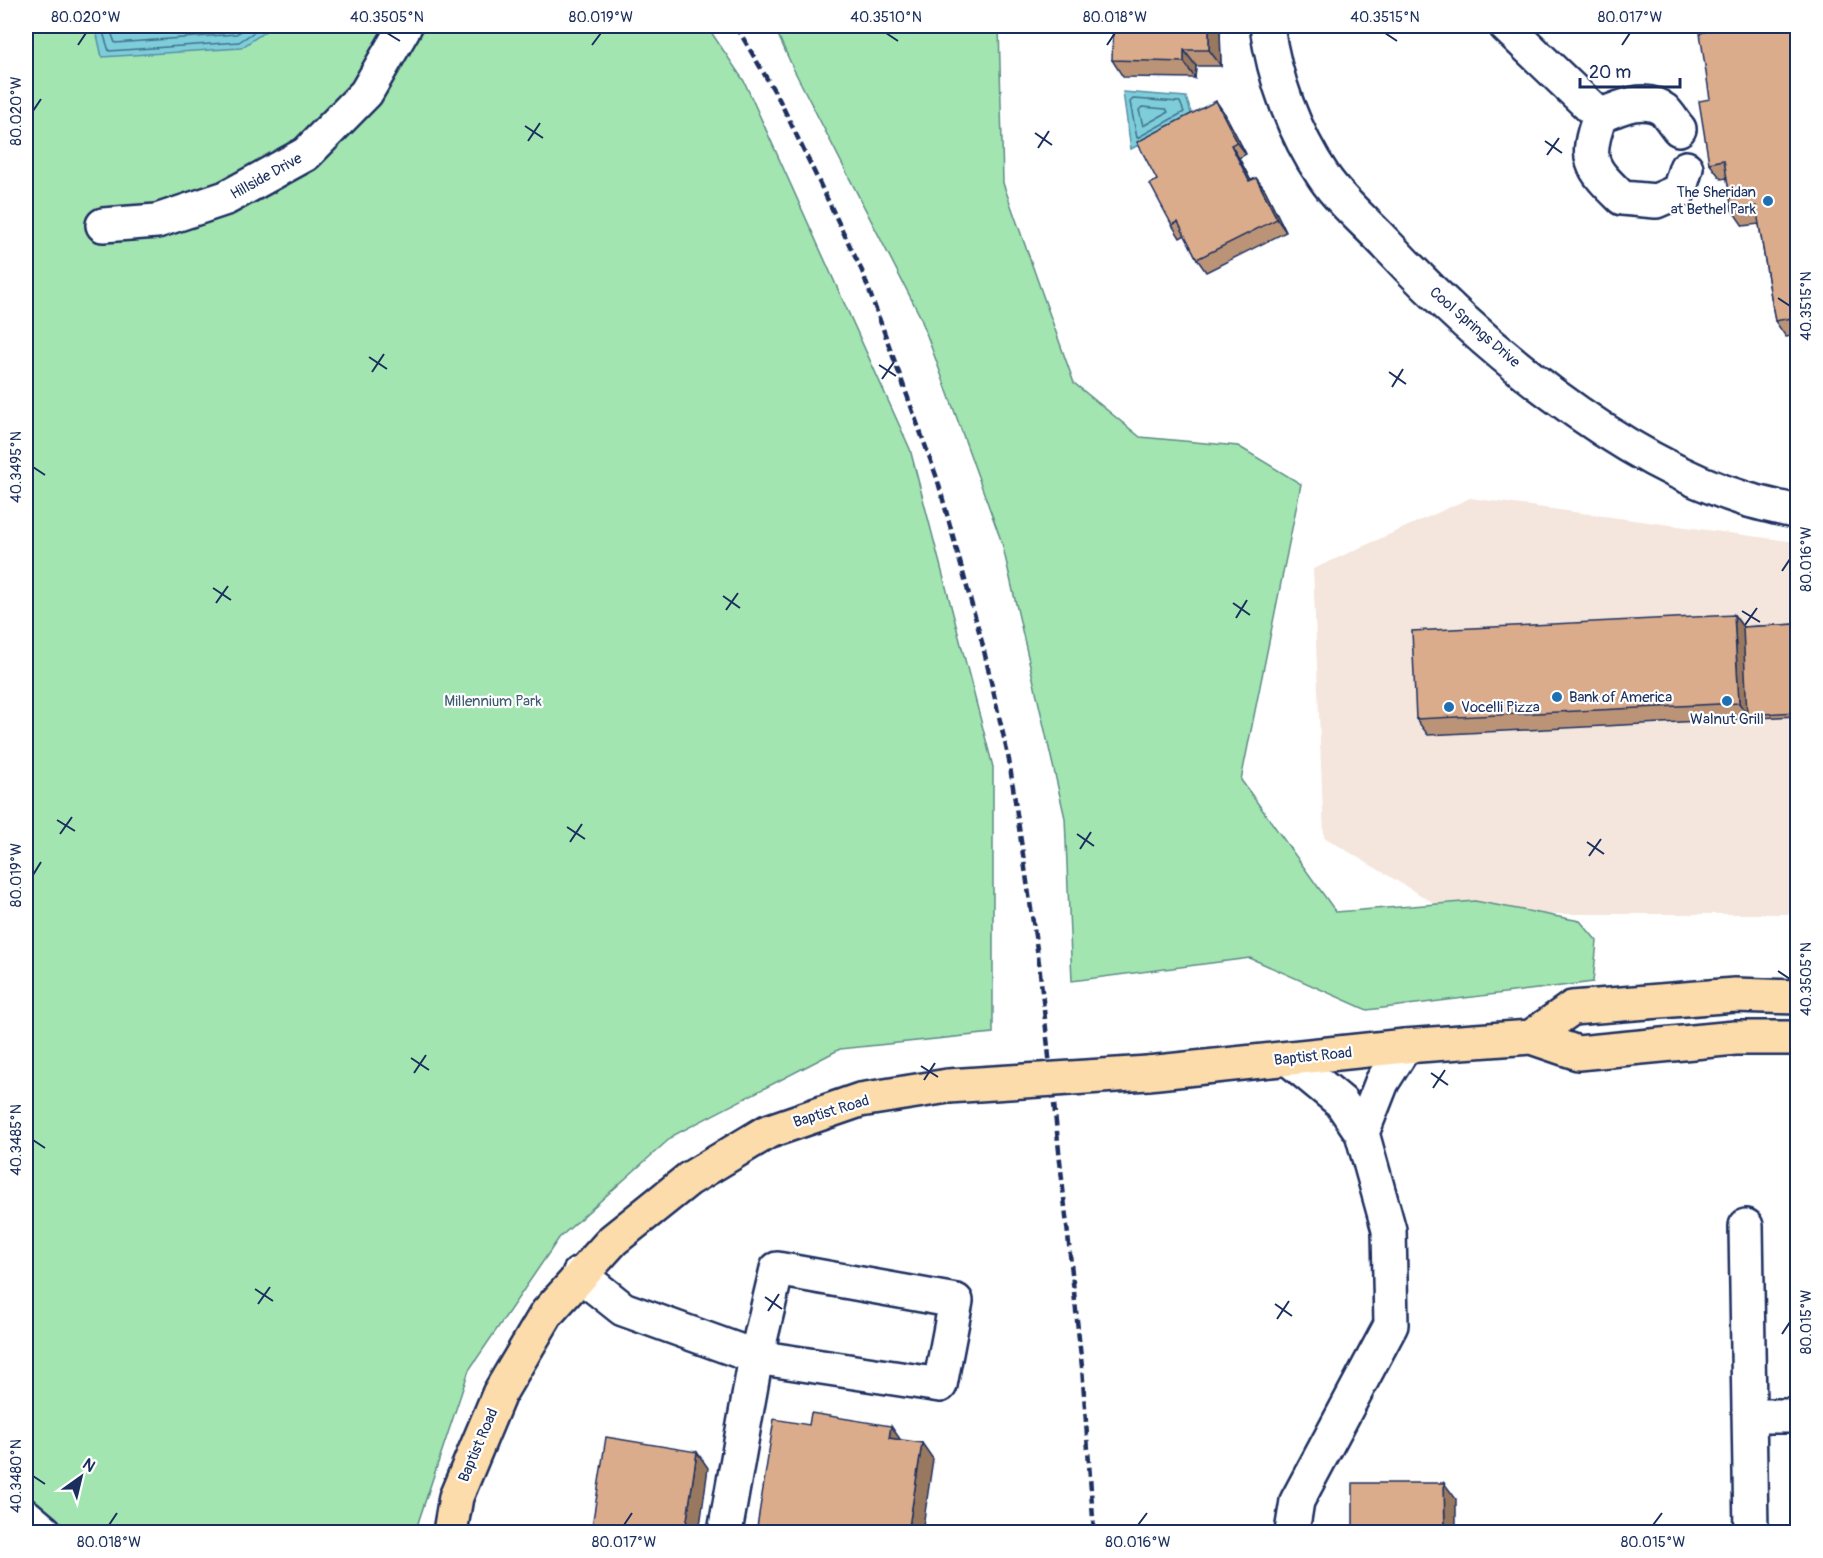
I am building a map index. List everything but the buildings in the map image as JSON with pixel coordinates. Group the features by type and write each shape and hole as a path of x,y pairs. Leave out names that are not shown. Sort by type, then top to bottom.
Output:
{"main road":[{"path":"1531,1037 1572,1008 1735,995 1797,997"},
{"name":"Baptist Road","path":"450,1533 456,1497 499,1394 547,1313 579,1274 613,1240 689,1179 768,1132 860,1100 948,1086 1148,1073 1405,1046 1531,1037 1578,1053 1735,1038 1797,1038"}],"street":[{"name":"Hillside Drive","path":"103,225 157,221 226,198 306,154 366,93 405,26"},
{"name":"Cool Springs Drive","path":"1267,26 1271,58 1297,130 1325,178 1414,274 1481,335 1587,419 1642,453 1743,498 1797,512"},
{"path":"1506,26 1600,116"},
{"path":"1679,129 1662,109 1641,103 1619,107 1600,116 1590,144 1595,172 1622,198 1656,201 1678,191 1686,168"},
{"path":"1362,1133 1382,1082 1405,1046"},
{"path":"1289,1059 1341,1102 1362,1133 1389,1230 1391,1325 1297,1501 1292,1533"},
{"path":"1746,1226 1751,1533"},
{"path":"579,1274 623,1309 756,1357 940,1385 956,1301 777,1269 756,1357 725,1533"},
{"path":"1749,1416 1797,1416"},
{"path":"26,1516 45,1533"}],"shaded area":[{"path":"1470,498 1797,542 1797,914 1452,914 1324,837 1313,569"}],"green space":[{"name":"Millennium Park","path":"26,26 707,26 744,81 910,449 993,767 993,1033 840,1049 674,1135 559,1238 469,1370 415,1532 26,1532"},
{"path":"774,26 999,26 1003,183 1074,383 1140,437 1238,446 1301,484 1241,780 1336,912 1475,901 1580,921 1597,941 1593,982 1367,1010 1250,958 1072,981 1065,818 1002,543 920,316 793,68"}],"water":[{"path":"95,26 273,26 241,48 102,57"},
{"path":"1123,92 1186,97 1192,116 1131,149"}],"railway":[{"path":"736,26 779,99 862,271 937,478 982,642 1009,760 1039,963 1082,1367 1094,1532"}],"place":[{"name":"The Sheridan at Bethel Park","path":"1768,201"},
{"name":"Bank of America","path":"1557,697"},
{"name":"Walnut Grill","path":"1727,701"},
{"name":"Vocelli Pizza","path":"1449,707"}]}
